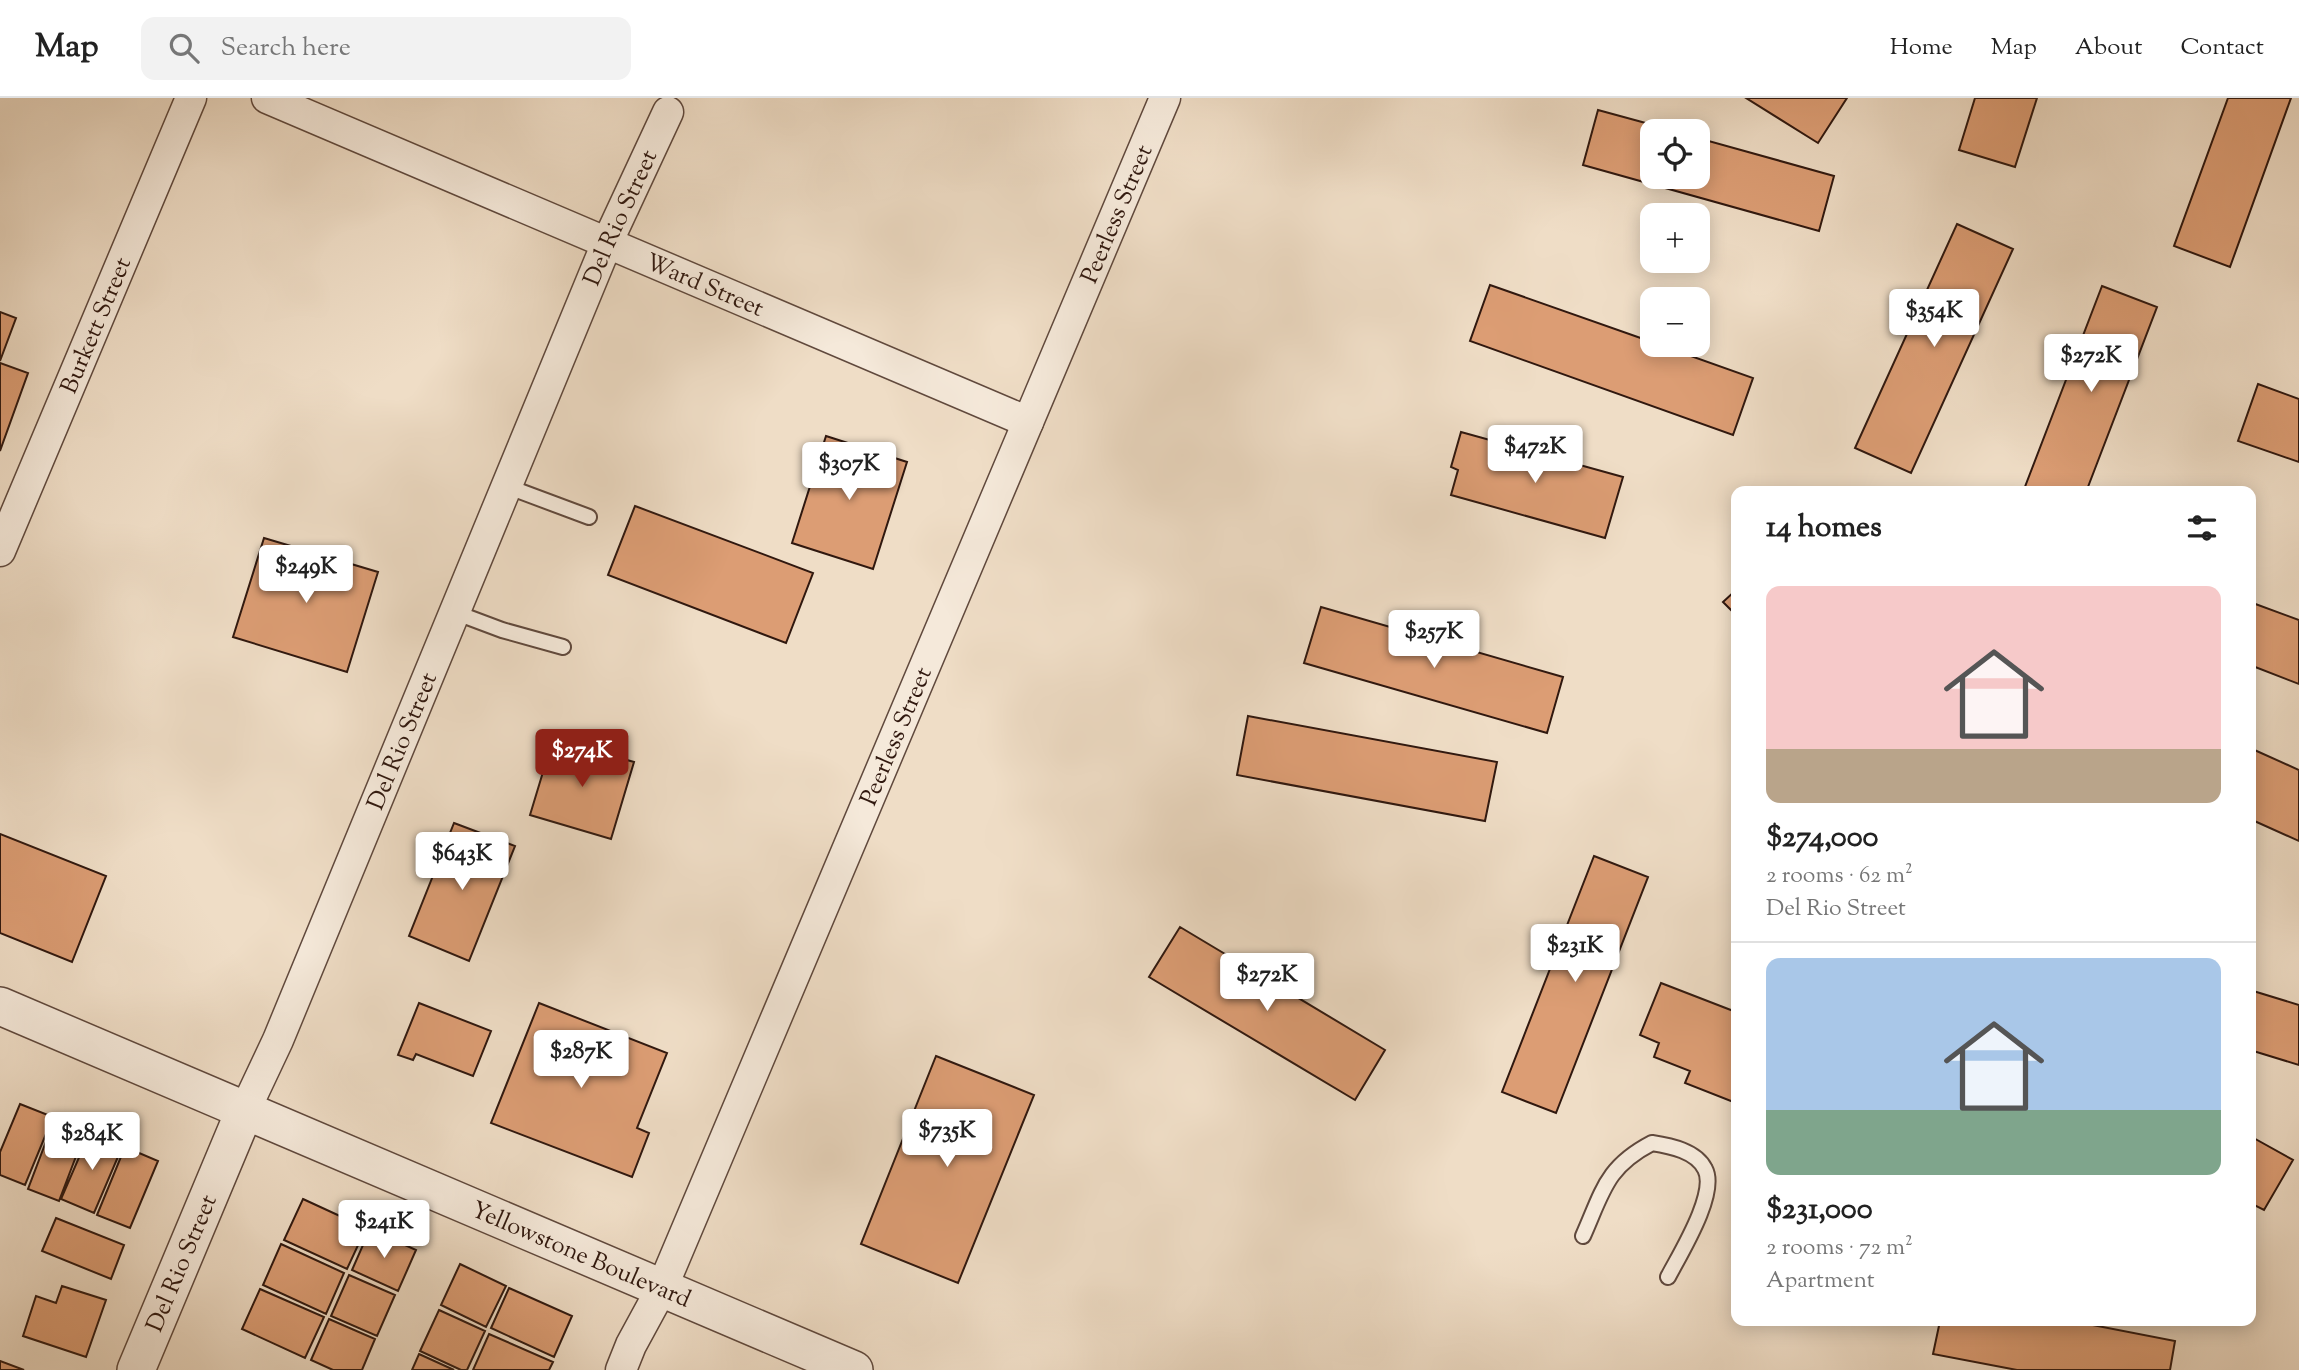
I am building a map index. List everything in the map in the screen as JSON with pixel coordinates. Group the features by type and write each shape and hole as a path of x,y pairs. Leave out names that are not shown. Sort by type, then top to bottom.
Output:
{"street":[{"name":"Burkett Street","path":"0,551 191,98"},
{"name":"Ward Street","path":"267,98 1028,422"},
{"name":"Peerless Street","path":"621,1370 631,1345 662,1288 1165,98"},
{"name":"Del Rio Street","path":"136,1370 245,1111 278,1040 607,243 668,112"},
{"name":"Yellowstone Boulevard","path":"0,1006 854,1370"}],"lane":[{"path":"506,486 589,517"},
{"path":"454,612 502,630 563,647"},
{"path":"1583,1236 1605,1185 1616,1168 1633,1153 1652,1143 1684,1151 1696,1157 1705,1168 1708,1178 1700,1213 1668,1277"}],"building":[{"path":"1746,98 1847,98 1818,143"},
{"path":"1975,98 2037,98 2015,167 1959,150"},
{"path":"2228,98 2291,98 2230,267 2174,246"},
{"path":"1598,110 1640,121 1640,181 1583,165"},
{"path":"1710,141 1834,176 1819,231 1669,189 1710,189"},
{"path":"1957,224 2013,249 1911,473 1855,448"},
{"path":"1490,285 1640,338 1640,357 1694,357 1753,378 1733,435 1470,341"},
{"path":"2102,286 2157,307 2088,486 2025,486"},
{"path":"0,312 16,318 0,361"},
{"path":"0,363 28,373 0,451"},
{"path":"2258,384 2299,399 2299,462 2238,441"},
{"path":"1461,432 1623,477 1605,538 1451,495 1458,470 1451,467"},
{"path":"826,436 907,462 873,569 792,543"},
{"path":"635,506 813,573 786,643 608,575"},
{"path":"264,538 378,572 347,672 233,637"},
{"path":"1731,595 1731,610 1723,602"},
{"path":"2256,604 2299,620 2299,684 2256,667"},
{"path":"1321,607 1563,677 1547,733 1304,663"},
{"path":"1248,716 1497,762 1485,821 1237,775"},
{"path":"553,739 634,762 611,839 530,815"},
{"path":"2256,751 2299,770 2299,841 2256,822"},
{"path":"454,823 515,846 469,961 409,936"},
{"path":"0,834 106,876 72,962 0,933"},
{"path":"1594,856 1648,877 1556,1113 1502,1092"},
{"path":"1180,927 1385,1050 1355,1100 1149,977"},
{"path":"1661,983 1731,1010 1731,1101 1685,1083 1690,1071 1654,1057 1659,1043 1640,1035"},
{"path":"2256,992 2299,1005 2299,1065 2256,1052"},
{"path":"419,1003 491,1031 473,1076 416,1054 413,1060 398,1055"},
{"path":"539,1003 667,1053 637,1128 649,1133 632,1177 491,1123"},
{"path":"936,1056 1034,1095 958,1283 861,1244"},
{"path":"20,1104 53,1117 25,1185 0,1175 0,1152"},
{"path":"55,1118 86,1130 59,1201 28,1189"},
{"path":"90,1132 123,1145 94,1213 61,1199"},
{"path":"2256,1139 2293,1160 2264,1210 2256,1206"},
{"path":"125,1147 158,1161 130,1228 97,1215"},
{"path":"303,1199 366,1228 347,1269 284,1240"},
{"path":"56,1218 124,1245 111,1279 42,1251"},
{"path":"370,1229 416,1250 398,1291 352,1270"},
{"path":"281,1244 344,1273 326,1314 263,1285"},
{"path":"460,1264 506,1286 486,1327 441,1305"},
{"path":"349,1275 395,1295 377,1336 331,1316"},
{"path":"62,1286 106,1300 86,1357 23,1336 36,1296 56,1303"},
{"path":"509,1288 572,1316 554,1357 491,1328"},
{"path":"260,1289 324,1317 305,1358 242,1329"},
{"path":"439,1310 485,1331 467,1370 461,1370 420,1351"},
{"path":"329,1319 375,1339 362,1370 333,1370 311,1360"},
{"path":"1939,1326 2098,1326 2175,1341 2170,1370 2017,1370 1933,1354"},
{"path":"489,1334 553,1362 549,1370 473,1370"},
{"path":"419,1354 454,1370 412,1370"},
{"path":"0,1361 24,1370 0,1370"}]}
